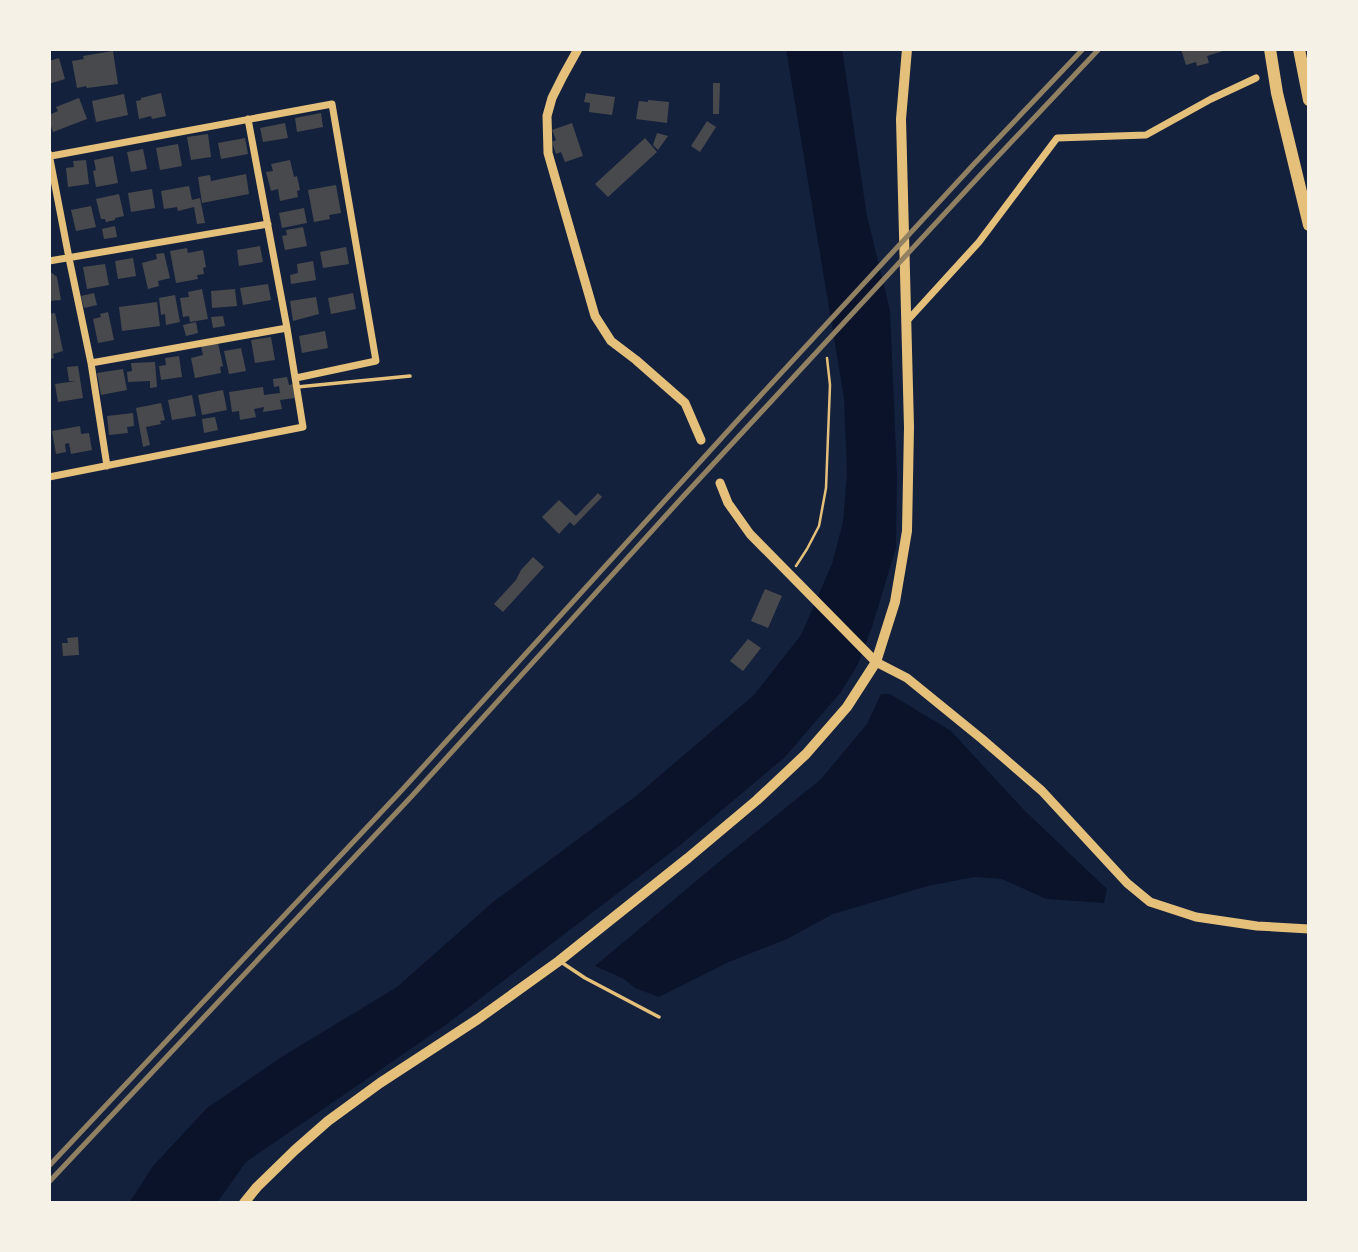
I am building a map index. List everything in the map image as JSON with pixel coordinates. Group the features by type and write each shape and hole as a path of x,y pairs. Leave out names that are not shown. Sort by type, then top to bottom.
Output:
{"highway":[{"path":"1270,49 1277,93 1309,225"},
{"path":"1299,49 1309,100"}],"main road":[{"path":"244,1203 257,1187 328,1121 559,961 757,800 806,754 847,707 876,662 895,602 907,531 909,427 901,120 906,49"}],"street":[{"path":"578,49 552,98 547,117 548,153 593,307 611,341 685,403 701,440"},
{"path":"907,321 979,242 1057,138 1146,135 1256,78"},
{"path":"107,466 91,363 50,155 332,104 376,360 296,382"},
{"path":"49,477 303,427 248,119"},
{"path":"49,261 268,224"},
{"path":"91,363 287,328"},
{"path":"720,483 728,503 750,534 876,662 907,678 982,738 1042,791 1127,883 1150,902 1196,917 1257,926 1309,929"}],"lane":[{"path":"296,382 410,376"},
{"path":"559,961 585,978 659,1017"}],"path":[{"path":"793,577 819,526 826,488 831,385 827,358"}],"water":[{"path":"786,49 842,49 867,216 890,310 897,475 896,548 858,664 841,692 785,757 678,847 447,1024 246,1162 217,1203 129,1203 153,1166 207,1108 283,1056 397,987 493,902 636,796 754,695 801,635 832,564 843,522 847,475 844,398"},
{"path":"881,694 890,694 951,731 1025,811 1107,889 1104,903 1046,899 1002,879 974,877 928,886 833,914 787,939 729,962 659,997 635,988 624,979 595,966 821,779 867,724"}],"building":[{"path":"1181,49 1223,51 1207,56 1209,63 1197,66 1196,62 1186,65"},
{"path":"113,51 118,84 77,88 72,61 84,59 83,56"},
{"path":"59,58 65,79 49,84 49,61"},
{"path":"713,83 720,83 719,114 713,114"},
{"path":"161,93 166,116 139,119 136,101"},
{"path":"586,93 615,97 612,115 589,112 590,103 584,102"},
{"path":"124,94 128,115 96,122 92,101"},
{"path":"79,98 87,119 53,132 49,115 58,111 56,107"},
{"path":"639,101 669,102 667,123 636,119"},
{"path":"321,113 323,127 297,132 295,118"},
{"path":"707,121 716,127 700,152 691,146"},
{"path":"285,123 288,138 263,142 260,128"},
{"path":"572,123 583,156 565,162 561,152 556,154 552,142 556,140 552,130"},
{"path":"657,133 668,136 658,150 653,145"},
{"path":"208,134 211,157 191,160 187,137"},
{"path":"245,138 248,154 221,159 218,143"},
{"path":"645,138 657,152 608,197 595,184"},
{"path":"178,144 182,166 160,170 156,148"},
{"path":"143,149 147,169 131,172 127,152"},
{"path":"113,156 118,183 96,187 94,160"},
{"path":"86,160 89,184 68,187 66,168 74,167 73,161"},
{"path":"290,160 300,190 297,191 298,197 280,201 278,189 271,191 266,172 273,171 271,164"},
{"path":"246,174 249,194 202,203 198,177 210,175 211,181"},
{"path":"336,185 341,213 329,215 330,219 314,222 308,190"},
{"path":"189,186 192,200 200,198 205,223 197,224 194,207 178,211 177,207 164,209 161,191"},
{"path":"152,189 155,208 131,212 128,193"},
{"path":"119,194 124,216 106,222 101,219 96,199"},
{"path":"91,206 96,227 76,231 71,210"},
{"path":"304,208 307,223 282,228 279,213"},
{"path":"115,226 117,237 104,239 102,229"},
{"path":"303,227 307,246 285,250 282,236 287,235 286,230"},
{"path":"260,246 263,262 239,266 237,250"},
{"path":"346,247 349,264 323,268 320,252"},
{"path":"187,248 188,253 203,250 206,267 203,268 204,274 197,275 198,279 176,283 170,251"},
{"path":"164,253 170,278 158,281 159,286 148,289 142,263 157,259 156,254"},
{"path":"133,258 136,276 118,279 115,261"},
{"path":"313,261 316,280 291,284 290,275 298,273 297,264"},
{"path":"105,264 109,285 87,289 83,267"},
{"path":"49,273 57,277 61,300 49,301"},
{"path":"268,284 271,300 243,305 240,288"},
{"path":"202,289 208,319 190,322 189,316 183,317 180,298 189,297 188,292"},
{"path":"235,289 237,306 212,308 211,291"},
{"path":"94,293 97,305 84,308 81,296"},
{"path":"353,293 356,309 331,314 328,298"},
{"path":"175,295 180,322 166,325 165,314 161,315 159,298"},
{"path":"316,297 319,314 293,321 290,301"},
{"path":"157,302 160,326 122,331 119,307"},
{"path":"108,312 114,340 98,343 93,319"},
{"path":"55,313 63,351 53,354 54,358 49,359 49,314"},
{"path":"223,316 225,326 213,328 211,317"},
{"path":"196,322 198,333 186,336 183,325"},
{"path":"325,331 328,348 302,353 299,336"},
{"path":"271,337 275,360 255,363 251,340"},
{"path":"218,343 223,366 220,367 221,373 195,378 191,358 203,355 201,346"},
{"path":"241,348 246,371 229,374 224,351"},
{"path":"179,356 182,377 161,380 159,366 166,365 165,358"},
{"path":"155,362 157,387 150,388 150,381 128,382 127,372 132,371 131,363"},
{"path":"78,366 83,398 58,402 55,384 76,381 69,381 67,367"},
{"path":"123,369 127,390 101,395 97,373"},
{"path":"287,377 289,385 293,384 295,398 280,400 282,409 263,412 264,407 254,409 256,417 240,420 239,411 232,412 229,392 263,387 264,395 280,393 279,386 274,387 273,379"},
{"path":"223,390 227,410 202,415 198,395"},
{"path":"192,395 196,416 172,420 168,400"},
{"path":"161,403 165,420 160,421 161,424 146,427 150,445 143,447 136,408"},
{"path":"133,413 134,426 127,427 128,433 109,435 107,416"},
{"path":"215,417 218,430 204,433 202,419"},
{"path":"80,426 81,434 89,433 92,450 71,454 69,443 65,444 66,452 56,454 52,431"},
{"path":"598,493 602,497 574,526 570,522 559,534 542,517 559,500 576,516"},
{"path":"533,557 544,567 503,612 494,604"},
{"path":"765,589 782,596 768,628 751,621"},
{"path":"78,637 79,655 63,656 62,643 68,643 67,638"},
{"path":"748,639 761,648 743,671 730,661"}],"railway":[{"path":"49,1166 402,790 737,421 1083,49"},
{"path":"49,1182 411,797 679,501 1099,49"}]}
